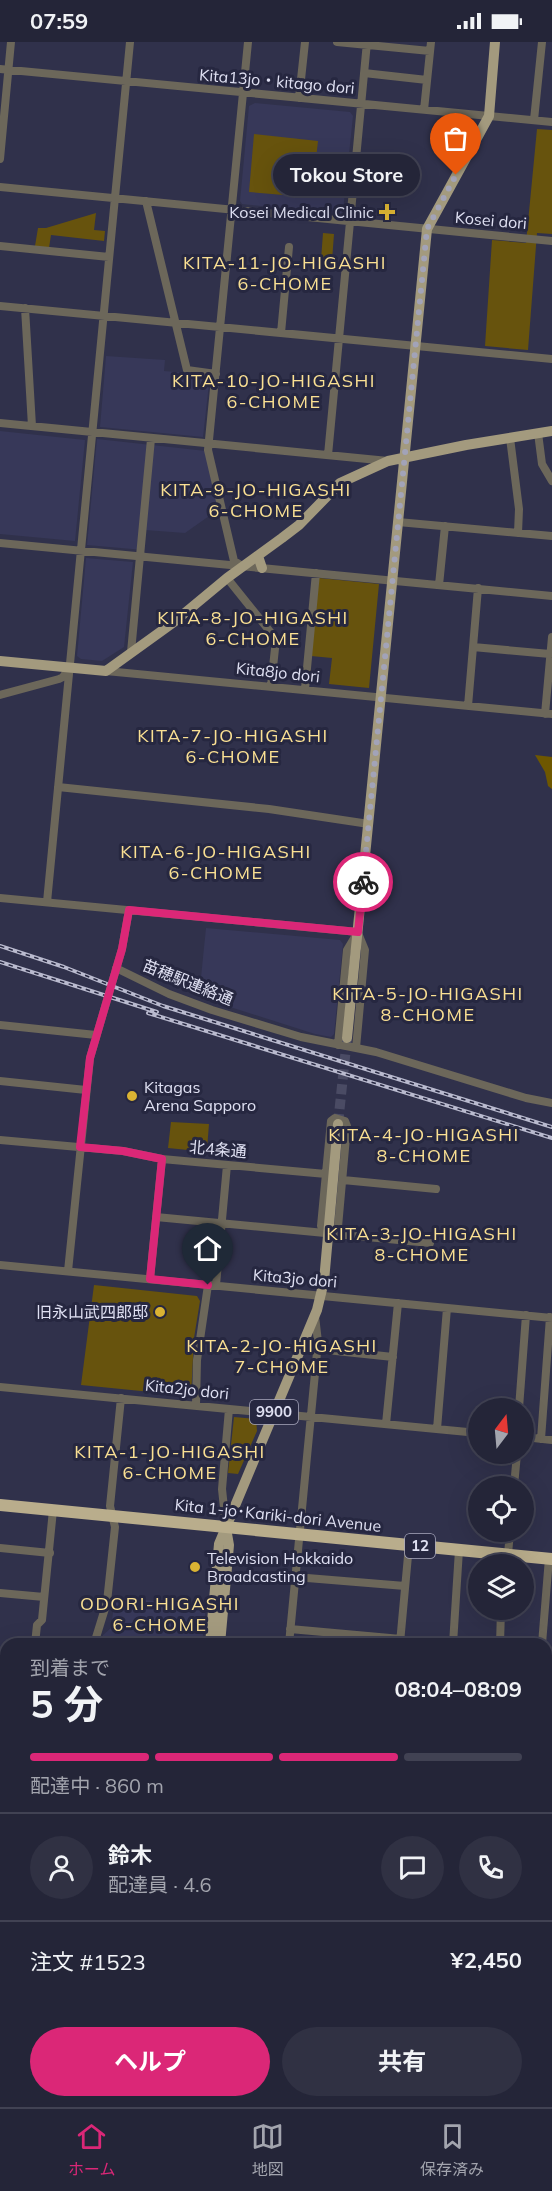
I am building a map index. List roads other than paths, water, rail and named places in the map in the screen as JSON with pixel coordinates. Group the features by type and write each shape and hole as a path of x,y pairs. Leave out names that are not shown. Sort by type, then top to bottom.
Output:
{"highway":[{"name":"Kita 1-jo･Kariki-dori Avenue","path":"0,1506 482,1554"},
{"name":"Kita 1-jo･Kariki-dori Avenue","path":"534,1558 550,1558"}],"main road":[{"path":"347,1038 427,229 489,116 495,42"},
{"path":"106,671 174,622 227,578 299,525 340,483 388,461 552,431"},
{"path":"258,556 262,568"},
{"name":"Kita8jo dori","path":"0,661 106,671"},
{"name":"9900","path":"226,1527 321,1296 329,1234 338,1124"},
{"path":"211,1638 219,1544 226,1527"},
{"path":"221,1638 230,1545 226,1527"}],"street":[{"path":"0,159 4,69 11,42"},
{"path":"47,902 130,42"},
{"path":"243,566 234,561 208,450 248,42"},
{"path":"299,98 305,42"},
{"path":"337,42 431,46 424,110"},
{"path":"534,120 542,42"},
{"path":"328,456 367,44"},
{"name":"Kita13jo・kitago dori","path":"4,69 552,122"},
{"path":"364,74 427,80"},
{"name":"Kosei dori","path":"0,188 552,241"},
{"path":"146,201 187,370 216,374"},
{"path":"0,246 109,257"},
{"path":"281,333 289,247"},
{"path":"0,306 552,360"},
{"path":"25,308 32,426"},
{"path":"0,423 388,461"},
{"path":"538,433 542,464 552,481"},
{"path":"510,438 519,509 518,532"},
{"path":"130,652 151,439"},
{"path":"398,522 552,536"},
{"path":"439,585 445,526"},
{"path":"0,543 552,596"},
{"path":"305,690 316,573"},
{"path":"227,578 276,639 271,686"},
{"path":"468,706 478,588"},
{"path":"548,714 552,637"},
{"path":"473,647 550,654"},
{"path":"0,694 59,679 69,668"},
{"name":"Kita8jo dori","path":"106,671 548,714"},
{"path":"58,787 269,809 369,824"},
{"path":"0,898 358,932"},
{"path":"116,968 129,910"},
{"path":"338,1045 347,950 358,932"},
{"path":"358,932 365,950 356,1048 526,1098 552,1103"},
{"name":"苗穂駅連絡通","path":"68,1271 86,1090 96,1035 116,968 169,994 212,1010 301,1037 356,1048"},
{"path":"0,1025 96,1035"},
{"path":"0,1081 86,1090"},
{"path":"335,1118 345,1121 347,1126 338,1227 329,1234 321,1226 331,1121 335,1118"},
{"name":"北4条通","path":"0,1140 123,1151 162,1159 326,1174"},
{"path":"150,1279 162,1159"},
{"path":"196,1405 197,1360 222,1224 228,1165"},
{"path":"343,1180 436,1189"},
{"path":"156,1217 430,1243"},
{"name":"Kita3jo dori","path":"0,1265 551,1317"},
{"path":"386,1424 398,1303"},
{"path":"437,1429 447,1308"},
{"path":"289,1638 317,1349 315,1314"},
{"path":"520,1398 526,1315"},
{"path":"541,1439 551,1317"},
{"path":"317,1349 393,1357"},
{"name":"Kita2jo dori","path":"0,1387 468,1432"},
{"path":"96,1638 107,1602 116,1527 110,1506 121,1398"},
{"path":"226,1527 222,1489 229,1409"},
{"path":"534,1438 552,1440"},
{"path":"36,1638 37,1625 42,1620 53,1510"},
{"path":"400,1638 409,1545"},
{"path":"0,1548 50,1553"},
{"path":"453,1638 459,1550"},
{"path":"543,1638 550,1558"},
{"path":"295,1577 405,1586"},
{"path":"0,1593 44,1598"},
{"path":"500,1638 501,1620"},
{"path":"290,1629 372,1638"}],"tunnel":[{"path":"338,1124 347,1038"}],"railway":[{"path":"0,946 64,967 163,1006 552,1127"},
{"path":"0,962 157,1012"},
{"path":"148,1013 552,1138"}],"place":[{"name":"Tokou Store","path":"456,175"},
{"name":"Kosei Medical Clinic","path":"387,212"},
{"name":"Kitagas Arena Sapporo","path":"132,1096"},
{"name":"旧永山武四郎邸","path":"160,1312"},
{"name":"Television Hokkaido Broadcasting","path":"195,1567"}],"district":[{"name":"KITA-11-JO-HIGASHI 6-CHOME","path":"285,273"},
{"name":"KITA-10-JO-HIGASHI 6-CHOME","path":"274,391"},
{"name":"KITA-9-JO-HIGASHI 6-CHOME","path":"256,500"},
{"name":"KITA-8-JO-HIGASHI 6-CHOME","path":"253,628"},
{"name":"KITA-7-JO-HIGASHI 6-CHOME","path":"233,746"},
{"name":"KITA-6-JO-HIGASHI 6-CHOME","path":"216,862"},
{"name":"KITA-5-JO-HIGASHI 8-CHOME","path":"428,1004"},
{"name":"KITA-4-JO-HIGASHI 8-CHOME","path":"424,1145"},
{"name":"KITA-3-JO-HIGASHI 8-CHOME","path":"422,1244"},
{"name":"KITA-2-JO-HIGASHI 7-CHOME","path":"282,1356"},
{"name":"KITA-1-JO-HIGASHI 6-CHOME","path":"170,1462"},
{"name":"ODORI-HIGASHI 6-CHOME","path":"160,1614"}]}
